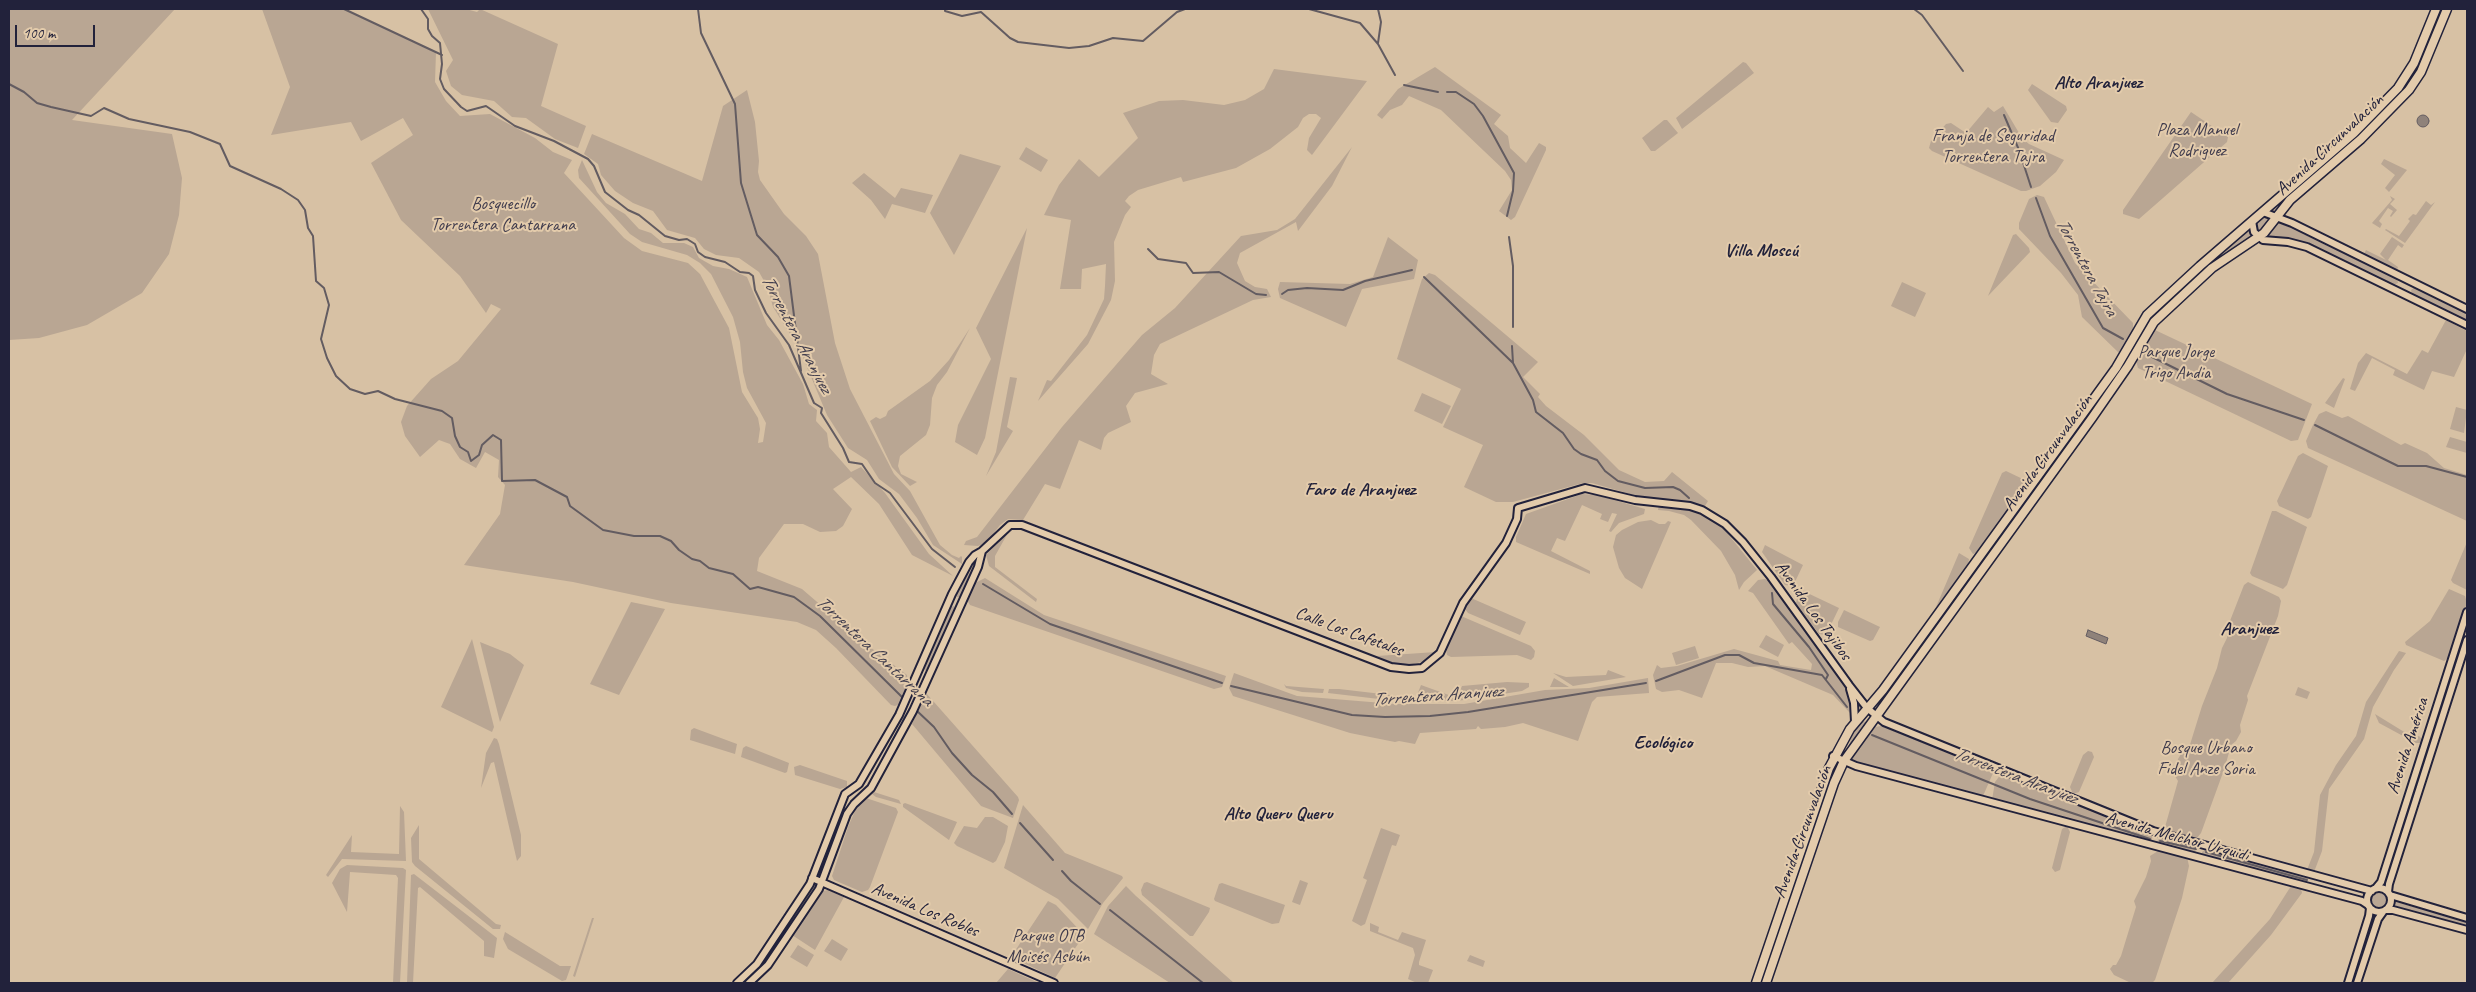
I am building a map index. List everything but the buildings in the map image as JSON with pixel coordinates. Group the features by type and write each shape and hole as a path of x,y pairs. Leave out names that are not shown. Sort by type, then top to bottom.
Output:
{"highway":[{"name":"Avenida Circunvalación","path":"1756,983 1795,863 1833,756 1855,722 1883,690 2116,368 2147,316 2354,132 2398,88 2414,63 2436,9"},
{"name":"Avenida Circunvalación","path":"1766,983 1834,783 1844,761 2092,418 2128,366 2154,322 2212,268 2259,238 2290,200 2361,139 2409,90 2421,72 2447,9"}],"main road":[{"path":"2263,212 2278,217 2467,309"},
{"path":"2252,221 2252,230 2259,238 2266,241 2288,242 2307,247 2467,325"},
{"name":"Calle Los Cafetales","path":"982,551 1002,530 1010,524 1015,524 1116,559 1391,667 1409,669 1422,668 1440,653 1463,603 1506,544 1517,519 1518,508 1585,488 1634,500 1690,506 1702,510 1725,524 1753,554"},
{"path":"737,983 757,964 812,878 845,794 859,784 906,699 952,594 975,555 982,551"},
{"path":"749,983 768,965 822,883 847,814 854,804 871,788 914,712 978,567 982,551"},
{"name":"Avenida Los Tajibos","path":"1753,554 1867,708"},
{"name":"Avenida América","path":"2374,890 2380,882 2467,612"},
{"name":"Avenida América","path":"2389,894 2409,819 2467,640"},
{"name":"Avenida Los Tajibos","path":"1849,685 1853,698 1855,722"},
{"name":"Avenida Melchor Urquidi","path":"1867,708 1884,722 2153,831 2374,890"},
{"name":"Avenida Melchor Urquidi","path":"1833,756 1844,761 2110,835 2362,901 2369,907"},
{"path":"2401,816 2409,819"},
{"name":"Avenida Los Robles","path":"812,878 1054,983"},
{"path":"2348,983 2370,916 2368,897 2374,890 2383,888 2389,894 2467,918"},
{"path":"2357,983 2378,918 2391,903 2389,894"},
{"path":"2369,907 2376,912 2393,910 2467,930"}],"green space":[{"path":"9,9 175,9 72,120 172,134 182,178 179,215 169,254 142,293 87,325 39,338 9,340"},
{"name":"Bosquecillo Torrentera Cantarrana","path":"262,9 344,9 436,52 435,82 446,101 460,116 490,114 535,138 553,152 572,160 564,173 624,238 642,251 688,263 700,274 729,328 742,392 758,418 760,429 758,443 763,442 766,423 747,388 743,372 740,342 733,317 711,274 700,263 687,255 642,242 630,234 579,178 578,170 582,160 597,192 606,203 625,214 639,229 651,233 663,243 684,243 693,247 699,258 713,266 729,269 747,277 767,325 779,340 803,384 809,404 817,410 816,421 827,433 829,447 851,472 861,467 885,493 929,554 953,576 912,555 879,504 851,477 833,489 852,509 843,526 836,531 820,532 803,524 784,524 759,558 757,571 802,589 866,644 907,675 908,687 900,704 891,705 816,630 797,622 671,603 573,582 464,565 500,514 505,485 498,477 499,460 485,452 476,468 460,459 450,444 439,440 420,457 405,436 401,422 407,406 431,379 458,361 501,309 491,304 486,313 460,276 401,220 371,163 413,135 403,118 361,141 351,122 271,135 290,87"},
{"path":"428,9 466,9 477,12 480,9 558,44 541,106 586,126 578,148 555,139 526,118 512,117 494,101 462,95 451,86 446,71 453,60"},
{"path":"2440,9 2443,9 2413,78 2411,76"},
{"path":"1743,62 1754,73 1682,129 1676,118"},
{"path":"1435,67 1501,115 1494,124 1508,136 1510,148 1526,163 1539,143 1546,147 1515,217 1511,220 1499,211 1512,190 1511,180 1505,171 1441,110 1409,96 1402,105 1390,110 1382,119 1377,115 1398,89"},
{"path":"1274,69 1367,81 1312,155 1307,150 1309,138 1321,118 1316,114 1309,114 1303,118 1298,127 1270,149 1236,168 1183,182 1181,177 1138,190 1129,196 1125,201 1131,207 1125,215 1114,242 1115,281 1111,300 1088,344 1038,401 1047,380 1051,381 1087,335 1104,299 1106,264 1082,269 1081,289 1060,289 1071,220 1044,215 1059,185 1079,159 1099,177 1138,138 1123,113 1159,101 1183,100 1224,105 1245,100 1264,89"},
{"path":"2032,84 2066,106 2067,110 2058,123 2051,122 2028,90"},
{"path":"2405,85 2407,87 2364,132 2362,130"},
{"path":"747,90 755,122 760,180 784,214 806,236 818,254 835,343 850,389 894,474 910,491 940,545 952,555 959,558 961,556 962,564 933,545 917,518 899,494 879,479 867,460 848,448 827,415 799,348 773,307 768,288 759,272 739,258 716,255 704,249 695,238 667,230 653,211 633,203 615,191 601,175 598,164 584,154 592,134 702,181 723,106"},
{"name":"Franja de Seguridad Torrentera Tajra","path":"2003,106 2022,138 2029,144 2064,160 2056,172 2040,186 2021,191 1929,148 1931,141 1946,124 1951,123 1966,133 1988,107 1994,112"},
{"name":"Plaza Manuel Rodriguez","path":"2191,112 2228,137 2227,142 2139,219 2123,214 2123,210"},
{"path":"1664,120 1667,120 1678,133 1655,151 1651,151 1642,138"},
{"path":"2349,141 2351,143 2277,213 2270,211"},
{"path":"1026,147 1048,160 1041,172 1019,159"},
{"path":"1352,147 1332,186 1298,231 1296,222 1240,253 1237,263 1245,281 1255,287 1267,289 1271,297 1253,300 1160,344 1154,355 1151,374 1168,384 1135,393 1126,406 1131,422 1108,433 1104,438 1101,450 1079,440 1060,489 1045,484 1023,520 1008,519 1000,525 986,543 978,546 964,545 966,541 977,537 1062,427 1142,335 1175,308 1241,236 1277,230 1295,219"},
{"path":"960,154 1001,166 954,255 930,213"},
{"path":"2384,159 2407,170 2389,192 2385,188 2395,175 2381,164"},
{"path":"864,173 895,198 901,188 933,195 925,213 892,204 885,219 871,200 852,183"},
{"name":"Franja de Seguridad Torrentera Tajra","path":"2037,195 2044,197 2075,263 2133,323 2133,331 2120,354 2082,317 2078,295 2061,273 2019,229 2019,223 2029,199"},
{"path":"2390,196 2395,199 2390,204 2397,210 2391,217 2393,211 2388,208 2379,221 2382,224 2380,228 2372,223 2392,200"},
{"path":"2426,201 2431,205 2435,202 2405,243 2385,230 2399,236 2410,221 2408,219 2413,214 2416,215"},
{"path":"2264,217 2269,218 2270,221 2259,232 2256,225"},
{"path":"2278,222 2397,279 2398,283 2393,285 2304,242 2266,236"},
{"path":"1027,228 985,438 977,455 955,442 958,425 991,359 976,328"},
{"path":"2250,229 2253,237 2210,265 2150,322 2123,368 2045,476 2042,475 2148,318"},
{"path":"2016,234 2029,248 2030,252 1988,296 2013,235"},
{"path":"1388,237 1418,260 1414,279 1362,289 1346,327 1280,298 1278,289 1280,282 1350,284 1373,277"},
{"path":"2392,237 2404,245 2402,248 2398,245 2388,260 2398,267 2397,270 2364,254 2366,250 2386,260 2380,254"},
{"path":"1429,273 1435,275 1538,362 1523,377 1540,394 1538,397 1546,406 1584,435 1619,470 1645,482 1664,481 1672,472 1708,501 1705,506 1637,496 1592,483 1583,483 1513,502 1496,502 1464,487 1483,445 1443,427 1461,389 1397,359 1422,279"},
{"path":"1902,282 1926,293 1915,317 1891,306"},
{"path":"2415,287 2467,313 2467,321 2412,294 2411,290"},
{"path":"2446,320 2467,331 2467,349 2454,377 2432,371 2424,390 2393,375 2395,370 2372,358 2355,391 2350,389 2358,363 2366,353 2407,374 2422,350 2428,353"},
{"path":"970,328 947,372 937,385 932,398 930,425 926,435 900,456 898,466 901,474 917,482 910,486 892,467 870,421 876,417 880,419 886,416 888,411 930,381 949,360"},
{"name":"Parque Jorge Trigo Andia","path":"2155,330 2312,404 2298,440 2291,441 2138,368 2136,361 2151,331"},
{"path":"1010,377 1017,378 1007,427 1013,431 986,476 996,452"},
{"path":"2343,378 2345,379 2334,408 2325,403"},
{"path":"1422,393 1451,406 1442,424 1414,411"},
{"path":"2456,407 2467,410 2464,433 2450,429"},
{"path":"2326,411 2342,418 2348,416 2401,445 2405,443 2427,453 2444,468 2467,475 2467,521 2308,448 2306,441 2313,425 2319,414"},
{"path":"2450,437 2467,442 2467,453 2446,447"},
{"path":"2303,453 2328,466 2311,517 2308,519 2279,506 2277,501 2298,456"},
{"path":"2006,471 2027,481 2028,484 1979,552 1973,554 1969,548 2002,473"},
{"path":"2034,486 2037,488 1876,710 1873,707"},
{"path":"1582,494 1597,495 1645,509 1644,514 1619,523 1611,532 1609,531 1617,514 1612,513 1608,522 1600,519 1602,514 1582,505 1565,541 1557,538 1551,551 1590,571 1590,574 1516,542 1516,537 1526,514"},
{"path":"1659,505 1694,511 1711,519 1723,528 1757,570 1744,582 1739,590 1735,575 1721,551 1691,520 1684,515 1658,510"},
{"path":"2272,511 2276,511 2307,527 2287,585 2283,589 2252,576 2250,573"},
{"path":"1651,520 1659,524 1671,522 1642,589 1625,578 1619,568 1613,547 1616,535 1622,530 1638,522"},
{"path":"1009,531 995,556 995,567 1037,599 1036,602 989,566 986,555"},
{"path":"2467,542 2467,590 2451,580"},
{"path":"1765,545 1803,565 1793,586 1785,585 1762,552"},
{"path":"1959,553 1969,559 1968,565 1936,607"},
{"path":"974,562 976,564 960,597 957,597 956,594"},
{"path":"985,578 1044,615 1226,676 1222,687 1214,689 970,605 967,600 975,583"},
{"path":"1758,580 1768,580 1848,692 1850,713 1833,695 1765,666 1748,667 1732,663 1716,663 1702,698 1679,690 1662,692 1656,689 1653,675 1657,665 1661,668 1677,666 1734,649 1778,661 1780,665 1811,670 1812,664 1792,642 1789,644 1753,593 1748,591"},
{"name":"Bosque Urbano Fidel Anze Soria","path":"2248,582 2279,597 2281,601 2278,616 2247,696 2248,700 2240,725 2241,732 2236,741 2231,745 2201,833 2197,838 2192,839 2169,833 2165,827 2178,781 2175,776 2178,759 2181,754 2188,751 2227,638 2228,626 2244,585"},
{"path":"1799,589 1839,608 1826,635 1819,634 1796,603"},
{"path":"2449,589 2465,596 2467,603 2448,658 2444,661 2406,645 2405,642 2430,621"},
{"path":"1471,598 1526,622 1520,635 1468,613 1465,609"},
{"path":"631,602 665,609 619,695 590,684"},
{"path":"954,606 929,668 925,671 924,668 937,637 951,607"},
{"path":"1844,610 1880,627 1873,640 1870,641 1838,627 1838,622"},
{"path":"1461,616 1531,646 1535,651 1534,657 1531,660 1517,655 1451,657 1447,655 1446,650"},
{"path":"1766,635 1784,645 1778,657 1759,647"},
{"path":"472,639 494,727 492,732 441,707"},
{"path":"480,642 510,654 524,665 500,722"},
{"path":"1695,646 1699,658 1676,665 1672,653"},
{"path":"2399,651 2406,653 2373,707 2364,739 2329,789 2322,851 2314,872 2307,870 2314,852 2320,795 2336,765 2356,736 2366,702"},
{"path":"1436,652 1429,660 1409,665 1393,663 1377,656"},
{"path":"1608,670 1626,677 1573,686 1553,673 1566,677 1606,675"},
{"path":"2453,671 2431,743 2428,742"},
{"path":"1234,673 1297,696 1395,704 1464,704 1545,690 1589,688 1648,678 1649,693 1597,697 1592,702 1578,741 1523,723 1505,727 1481,729 1478,726 1476,729 1420,733 1415,744 1350,733 1233,696 1229,688"},
{"path":"1554,678 1569,687 1550,687"},
{"path":"1507,682 1529,683 1529,687 1522,691 1457,701 1396,701 1328,693 1329,689 1339,689 1416,698 1421,685 1457,698 1462,686"},
{"path":"1284,684 1286,686 1324,689 1323,693 1302,692 1286,688"},
{"path":"2298,687 2310,692 2307,699 2295,695"},
{"path":"926,693 1018,797 1019,800 1013,818 981,806 912,724"},
{"path":"2375,714 2414,738 2419,736 2422,739 2421,743 2416,743 2379,723"},
{"path":"1861,721 1868,722 1847,752 1854,729"},
{"path":"1881,726 1992,770 1993,773 1983,796 1854,762 1852,758 1875,727"},
{"path":"694,728 737,744 735,754 690,740 691,730"},
{"path":"494,738 497,739 499,744 521,835 521,856 517,861 494,762 491,763 481,788 486,753"},
{"path":"746,746 789,763 787,772 785,773 741,757 743,748"},
{"path":"2088,751 2092,752 2094,757 2079,792 2073,794 2070,787 2083,755"},
{"path":"1834,764 1837,764 1800,869 1797,869"},
{"path":"800,765 847,781 847,787 840,789 795,775 794,767"},
{"path":"2001,774 2152,834 2152,840 2150,842 1992,800 1995,782"},
{"path":"874,792 899,800 901,804 876,797 872,794"},
{"path":"866,798 896,808 898,812 870,887 862,892 834,880 832,876 848,827 855,811"},
{"path":"905,803 957,822 949,840 903,807"},
{"path":"1023,805 1065,853 1122,876 1123,878 1103,903 1088,929 1058,899 1004,868"},
{"path":"400,806 404,812 406,861 342,859 328,877 326,875 352,835 351,852 399,854"},
{"path":"985,817 993,817 1008,826 1005,842 996,861 993,863 954,843 964,826 977,828"},
{"path":"2403,823 2405,823 2386,884 2384,883"},
{"path":"419,825 419,859 496,924 501,925 500,929 493,929 415,866 412,862 411,838"},
{"path":"2067,826 2070,832 2060,870 2055,872 2052,868 2062,829"},
{"path":"1381,828 1400,835 1396,846 1392,845 1365,924 1361,926 1352,921 1367,880 1363,878"},
{"path":"2160,837 2194,847 2196,852 2159,845 2157,842"},
{"path":"2206,849 2308,878 2307,882 2202,856 2202,852"},
{"path":"2158,851 2187,857 2189,866 2182,898 2155,980 2152,983 2131,983 2114,975 2110,969 2113,965 2116,965 2121,956 2136,907 2134,901 2146,877 2151,861 2150,856"},
{"path":"347,865 403,868 406,870 400,983 393,983 398,878 396,875 350,872 347,912 332,883 340,869"},
{"path":"414,874 497,938 494,958 484,956 484,941 420,887 418,888 413,983 407,983 411,875"},
{"path":"1300,880 1308,883 1300,905 1292,902"},
{"path":"1147,882 1210,908 1193,936 1190,936 1142,895 1141,890 1144,883"},
{"path":"1222,883 1285,905 1279,923 1272,924 1215,901 1219,884"},
{"path":"1126,886 1234,983 1170,983 1094,934 1108,906"},
{"path":"2291,886 2301,888 2302,893 2271,935 2228,983 2212,983 2270,919"},
{"path":"828,890 844,897 815,950 792,935 823,891"},
{"path":"2376,892 2382,892 2387,897 2385,906 2376,908 2371,903 2371,897"},
{"name":"Parque OTB Moisés Asbún","path":"1048,901 1056,905 1084,935 1055,978 1011,957"},
{"path":"2396,902 2467,922 2467,927 2395,907"},
{"path":"592,918 594,918 575,977 573,976"},
{"path":"2372,918 2374,919 2354,983 2352,983"},
{"path":"1370,923 1379,927 1378,932 1398,940 1402,932 1426,940 1419,965 1433,970 1428,983 1417,983 1408,979 1415,955 1413,948 1370,931"},
{"path":"505,932 560,966 571,966 566,980 562,981 508,949 503,939"},
{"path":"832,939 848,949 841,961 824,951"},
{"path":"798,945 814,955 807,967 790,957"},
{"path":"1470,955 1485,961 1483,967 1467,961"},
{"name":"Parque OTB Moisés Asbún","path":"1008,969 1039,983 996,983"}],"shaded area":[{"path":"2423,115 2429,121 2423,127 2417,121"},
{"path":"2088,630 2108,638 2106,644 2086,636"}],"waterway":[{"path":"344,9 442,55"},
{"name":"Torrentera Aranjuez","path":"421,9 428,19 428,29 432,36 440,43 442,64 440,79 444,89 461,107 467,111 486,106 515,126 554,141 588,159 594,166 605,192 628,210 639,215 665,236 679,240 687,239 695,244 698,252 705,257 725,262 740,272 749,273 753,276 755,290 766,313 789,345 814,403 822,408 821,413 843,448 849,462 862,464 875,483 890,493 932,549 955,567"},
{"path":"698,9 701,33 735,104 741,183 757,235 778,257 789,276 801,371"},
{"path":"945,9 945,11 962,16 981,12 1010,38 1018,42 1069,48 1089,46 1113,38 1143,41 1177,12 1185,9"},
{"path":"1309,9 1360,23 1378,44 1395,75"},
{"path":"1378,9 1381,22 1378,43"},
{"name":"Torrentera Tajra","path":"1914,9 1922,15 1963,71"},
{"name":"Torrentera Cantarrana","path":"9,84 24,92 37,103 51,107 91,116 104,108 129,119 190,132 220,144 230,166 281,189 298,200 305,210 308,228 313,236 316,281 324,288 329,305 321,339 327,358 336,376 350,389 365,394 378,391 395,399 442,411 452,418 455,436 460,447 468,452 471,461 479,455 482,445 493,435 501,440 502,481 535,480 567,497 570,506 603,530 634,536 660,536 671,541 679,550 709,568 733,574 750,589 758,587 794,597 820,616 903,698"},
{"path":"1404,85 1438,92"},
{"path":"1447,92 1456,92 1474,104 1483,116 1514,173 1513,191 1507,216"},
{"name":"Torrentera Tajra","path":"2004,115 2019,150 2031,187"},
{"name":"Torrentera Tajra","path":"2036,198 2050,236 2103,328 2123,339"},
{"path":"1509,237 1513,266 1513,327"},
{"path":"1148,249 1158,259 1186,263 1193,273 1219,272 1256,294 1266,295"},
{"path":"1282,294 1288,290 1307,288 1343,290 1365,281 1412,270"},
{"path":"1424,277 1513,363"},
{"path":"1512,346 1513,363 1533,400 1536,412 1563,433 1574,449 1597,460 1605,471 1618,481 1645,488 1673,487 1689,498"},
{"name":"Torrentera Tajra","path":"2144,353 2227,394 2304,420"},
{"name":"Torrentera Tajra","path":"2315,425 2398,466 2426,466 2467,477"},
{"name":"Torrentera Aranjuez","path":"983,584 1050,624 1222,683"},
{"path":"1772,593 1773,604 1809,647 1828,675 1826,679"},
{"name":"Torrentera Aranjuez","path":"1656,681 1725,655 1739,655 1754,663 1822,675 1847,707"},
{"name":"Torrentera Aranjuez","path":"1231,686 1352,715 1385,717 1430,716 1468,712 1646,683"},
{"name":"Torrentera Cantarrana","path":"916,710 934,727 952,753 972,775 993,792 1012,814"},
{"name":"Torrentera Aranjuez","path":"1872,735 2030,799 2150,839"},
{"name":"Torrentera Cantarrana","path":"1020,823 1053,860"},
{"name":"Torrentera Aranjuez","path":"2160,841 2196,849"},
{"name":"Torrentera Aranjuez","path":"2206,852 2307,880"},
{"name":"Torrentera Cantarrana","path":"1062,871 1071,881 1100,904"},
{"name":"Torrentera Cantarrana","path":"1110,910 1203,983"}],"district":[{"name":"Alto Aranjuez","path":"2098,83"},
{"name":"Villa Moscú","path":"1761,251"},
{"name":"Faro de Aranjuez","path":"1360,490"},
{"name":"Aranjuez","path":"2249,629"},
{"name":"Ecológico","path":"1663,743"},
{"name":"Alto Queru Queru","path":"1278,814"}]}
